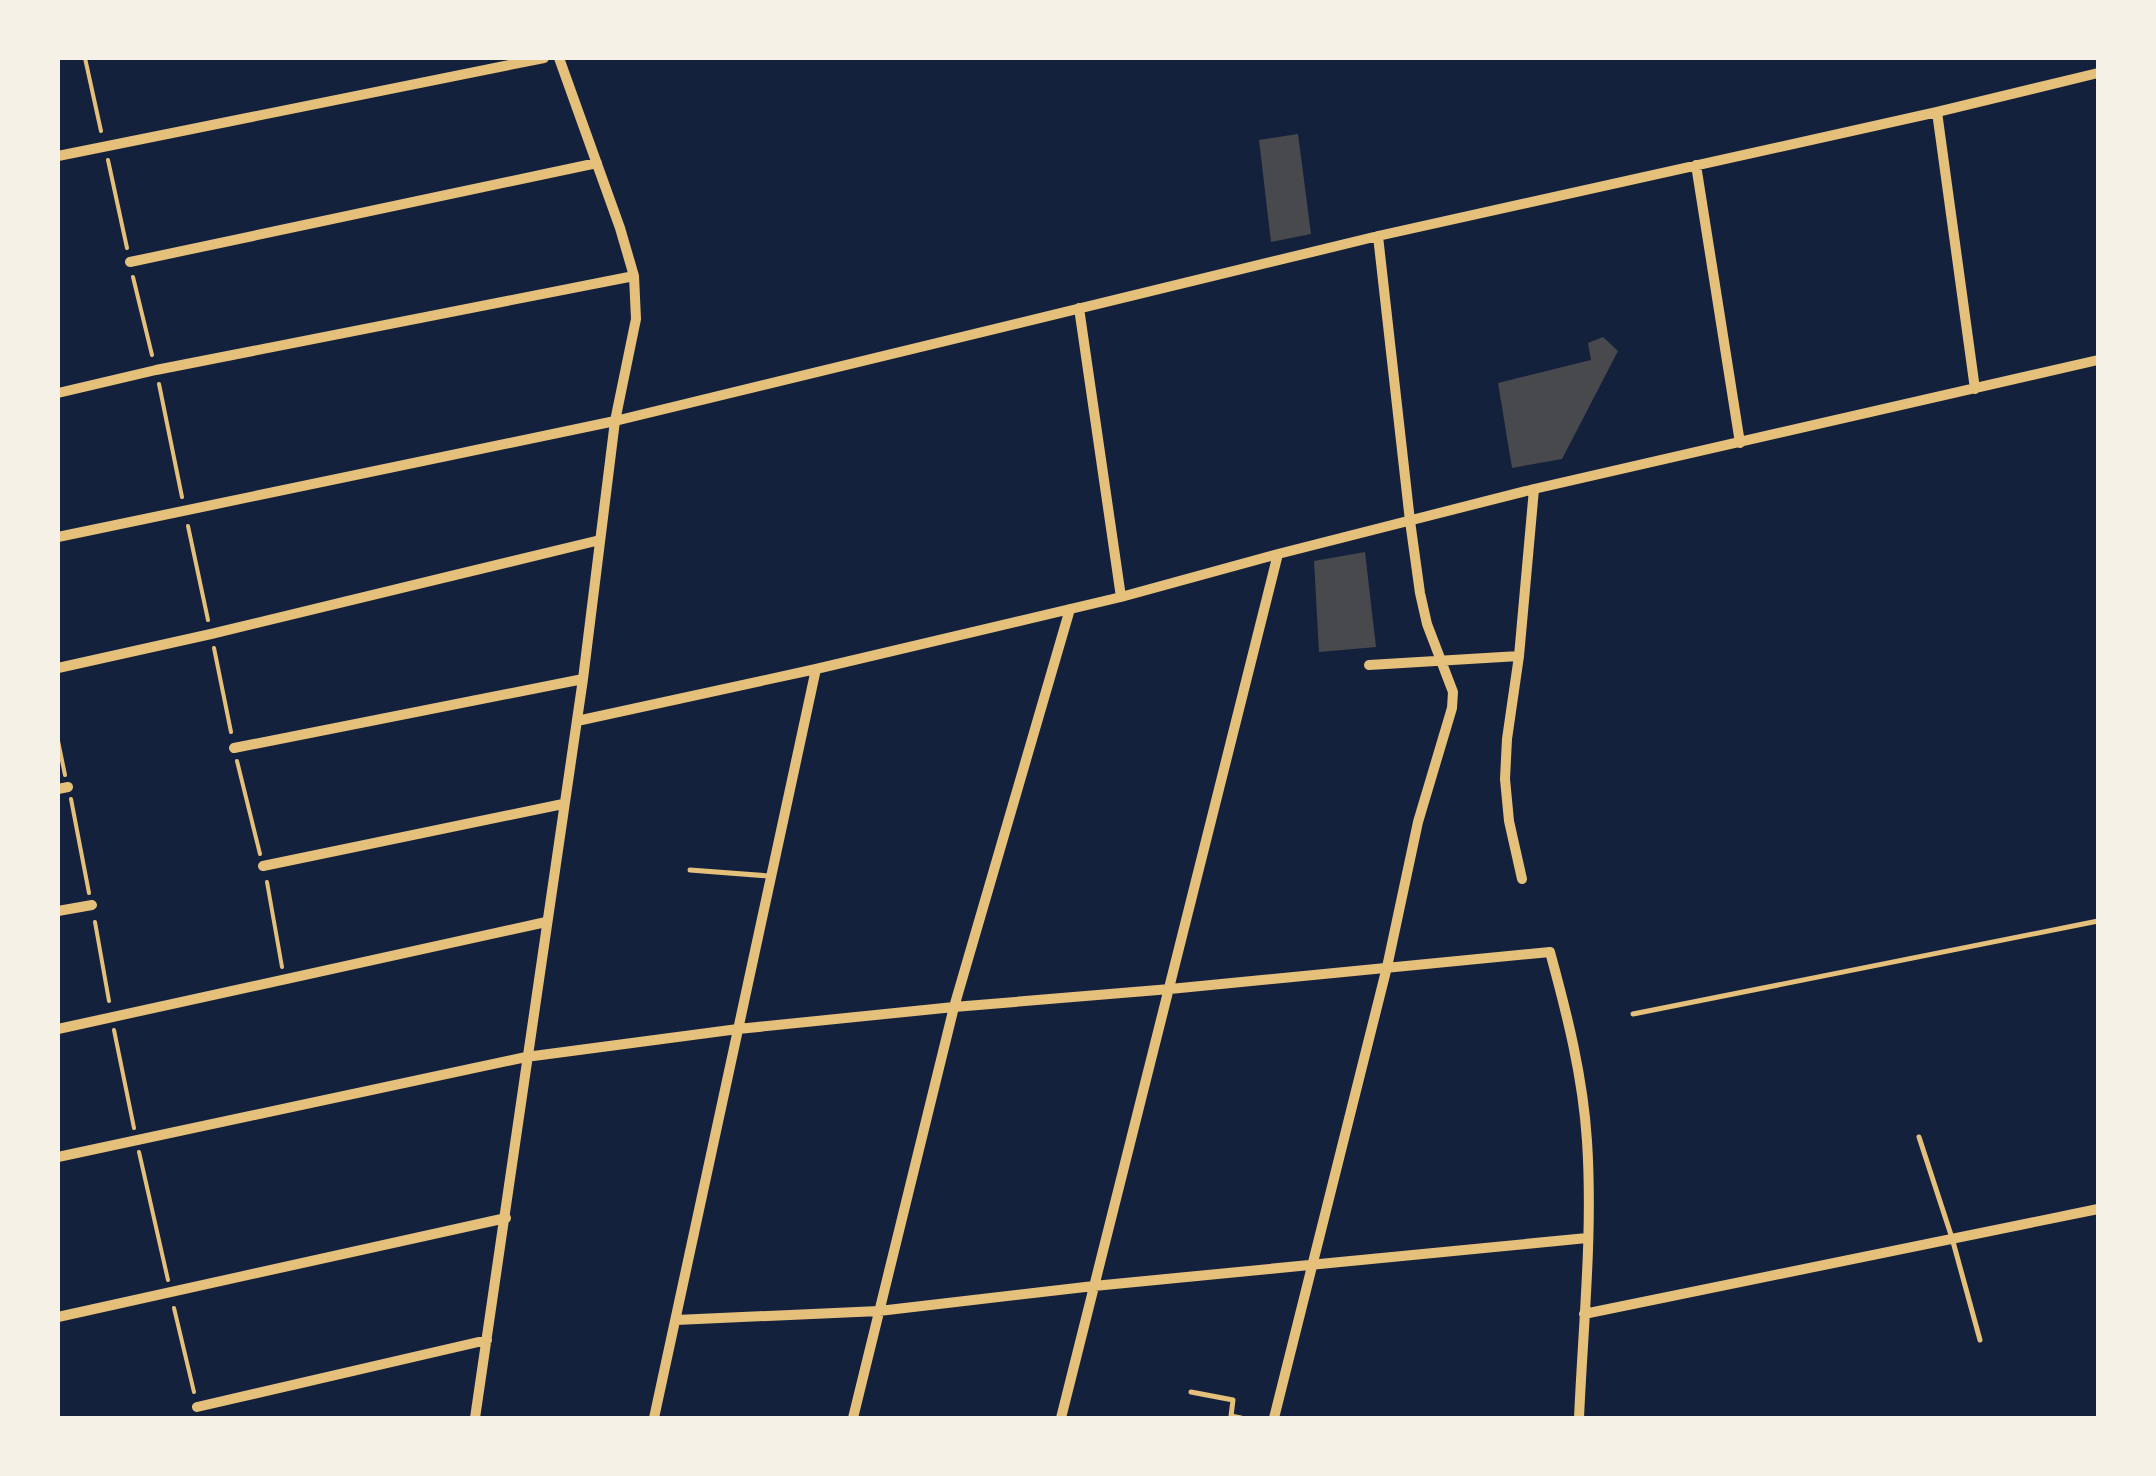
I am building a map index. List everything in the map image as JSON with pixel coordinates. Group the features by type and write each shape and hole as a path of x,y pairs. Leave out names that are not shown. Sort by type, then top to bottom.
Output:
{"street":[{"path":"58,156 544,58"},
{"path":"475,1418 583,679 614,421 636,320 634,276 559,58"},
{"path":"58,537 614,421 1378,236 2098,73"},
{"path":"1938,112 1975,389"},
{"path":"130,262 597,164"},
{"path":"1696,165 1740,444"},
{"path":"1274,1418 1418,822 1454,692 1423,608 1378,236"},
{"path":"58,393 156,370 634,276"},
{"path":"1079,308 1121,597"},
{"path":"577,721 1121,597 1534,489 2098,360"},
{"path":"1522,879 1509,820 1505,778 1534,489"},
{"path":"58,668 600,540"},
{"path":"1061,1418 1278,554"},
{"path":"853,1418 954,1007 1070,609"},
{"path":"1369,665 1519,656"},
{"path":"654,1418 816,669"},
{"path":"234,748 583,679"},
{"path":"264,866 563,804"},
{"path":"58,912 92,905"},
{"path":"58,1029 546,922"},
{"path":"58,1157 526,1057 954,1007 1550,952 1568,1018 1583,1104 1589,1188 1579,1418"},
{"path":"1584,1314 2098,1209"},
{"path":"58,1317 506,1218"},
{"path":"676,1320 879,1311 1587,1238"},
{"path":"197,1406 487,1340"}],"lane":[{"path":"690,870 772,876"},
{"path":"1632,1014 2098,921"},
{"path":"1919,1138 1980,1340"},
{"path":"1191,1392 1233,1400 1231,1416 1241,1418"}],"path":[{"path":"176,1317 197,1406"}],"building":[{"path":"1298,134 1311,234 1271,242 1259,140"},
{"path":"1603,337 1618,351 1562,459 1512,468 1498,383 1591,360 1588,343"},
{"path":"1365,552 1376,647 1319,652 1314,561"}]}
